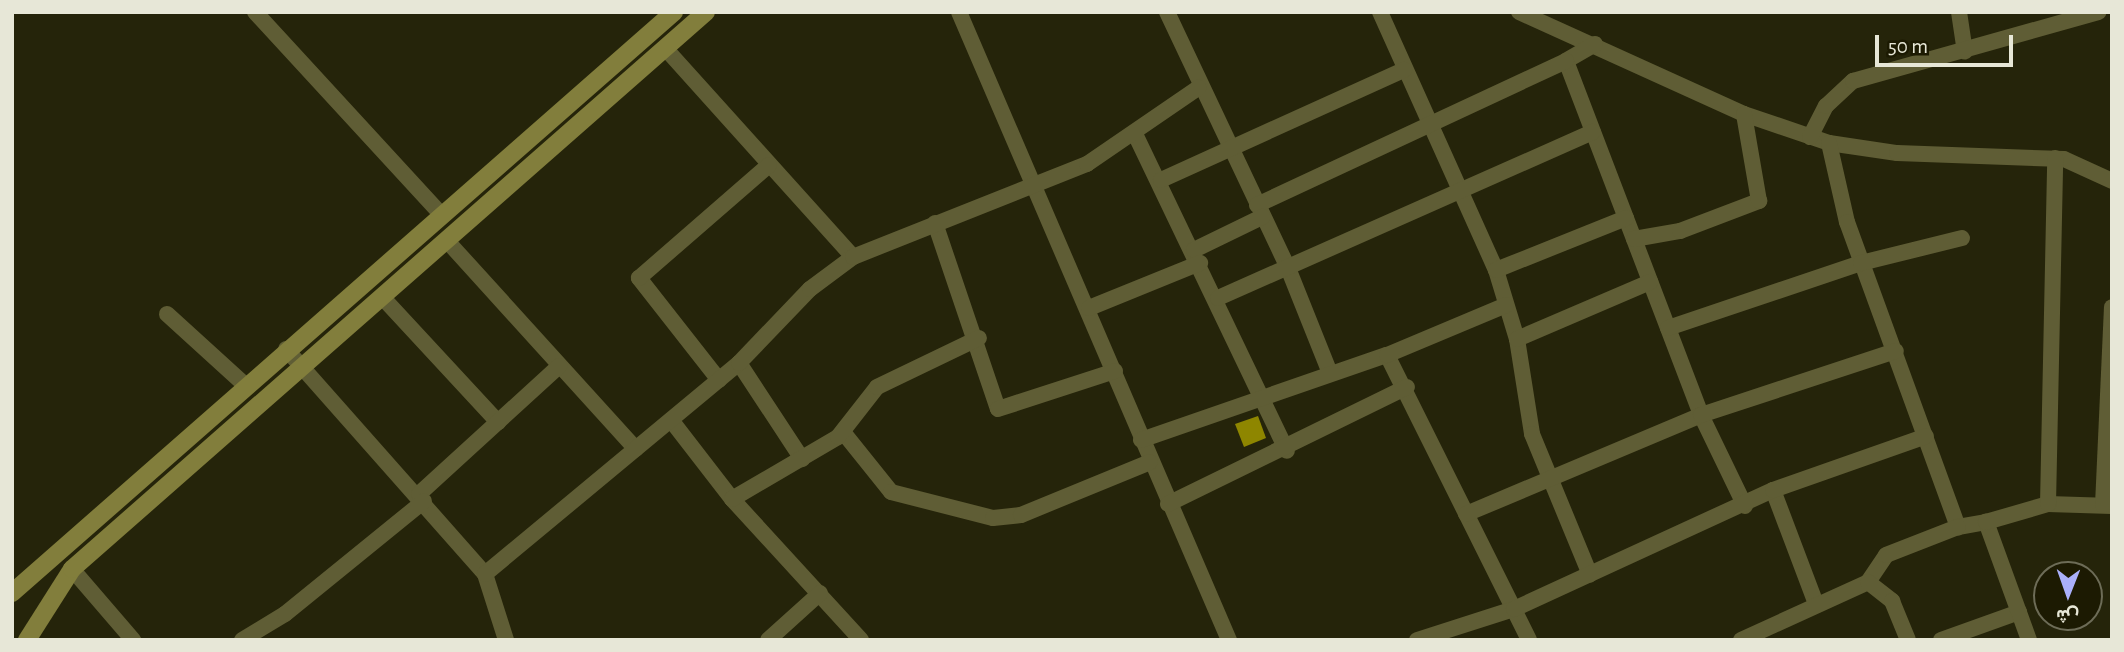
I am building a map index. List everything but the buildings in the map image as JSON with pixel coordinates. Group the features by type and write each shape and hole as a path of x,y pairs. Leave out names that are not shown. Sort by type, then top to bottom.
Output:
{"main road":[{"path":"12,593 244,384 674,12"},
{"path":"27,640 72,569 302,367 449,243 706,12"}],"street":[{"path":"256,12 440,212"},
{"path":"959,12 1032,185 1089,308 1150,462 1229,640"},
{"path":"1167,12 1198,88 1288,268 1330,373"},
{"path":"1380,12 1496,270 1517,339 1527,417 1548,476 1590,575"},
{"path":"1519,12 1595,44 1744,114 1829,143 1897,153 2055,158 2112,181"},
{"path":"1959,12 1965,52"},
{"path":"1810,137 1826,106 1853,81 1965,52 2061,20 2098,12"},
{"path":"1089,308 1197,256 1259,211 1430,125 1566,61 1595,44"},
{"path":"665,48 853,257"},
{"path":"1566,61 1701,415 1745,506"},
{"path":"1161,180 1229,146 1404,70"},
{"path":"485,574 739,363 810,289 853,257 1087,164 1136,136 1198,88"},
{"path":"1634,239 1680,231 1759,201 1744,114"},
{"path":"1218,298 1464,194 1593,132"},
{"path":"1136,136 1161,180 1218,298 1260,401 1287,451"},
{"path":"1829,143 1836,188 1861,263 1896,351 1958,527"},
{"path":"2048,504 2055,158"},
{"path":"719,380 639,278 769,165"},
{"path":"1496,270 1626,218"},
{"path":"935,223 979,338 999,410 1115,371"},
{"path":"1668,328 1861,263 1962,239"},
{"path":"449,243 636,449"},
{"path":"1517,339 1650,282"},
{"path":"384,299 498,422"},
{"path":"1141,440 1387,355 1506,304"},
{"path":"1741,640 1772,634 1816,604 1868,582 1886,555 1958,527 2048,504 2107,505 2112,306"},
{"path":"167,314 244,384"},
{"path":"732,499 843,432 877,387 979,338"},
{"path":"286,349 421,497 485,574 506,640"},
{"path":"1466,514 1548,476 1701,415 1896,351"},
{"path":"1387,355 1407,387 1529,640"},
{"path":"739,363 802,459"},
{"path":"242,640 285,614 421,497 559,366"},
{"path":"1168,504 1287,451 1407,387"},
{"path":"671,420 732,499 861,640"},
{"path":"843,432 872,476 891,492 993,519 1021,515 1150,462"},
{"path":"1417,640 1514,609 1773,491 1926,436"},
{"path":"1773,491 1816,604"},
{"path":"1986,522 2029,640"},
{"path":"72,569 133,640"},
{"path":"1868,582 1892,601 1908,640"},
{"path":"768,640 820,593"},
{"path":"1941,640 2019,612"}]}
